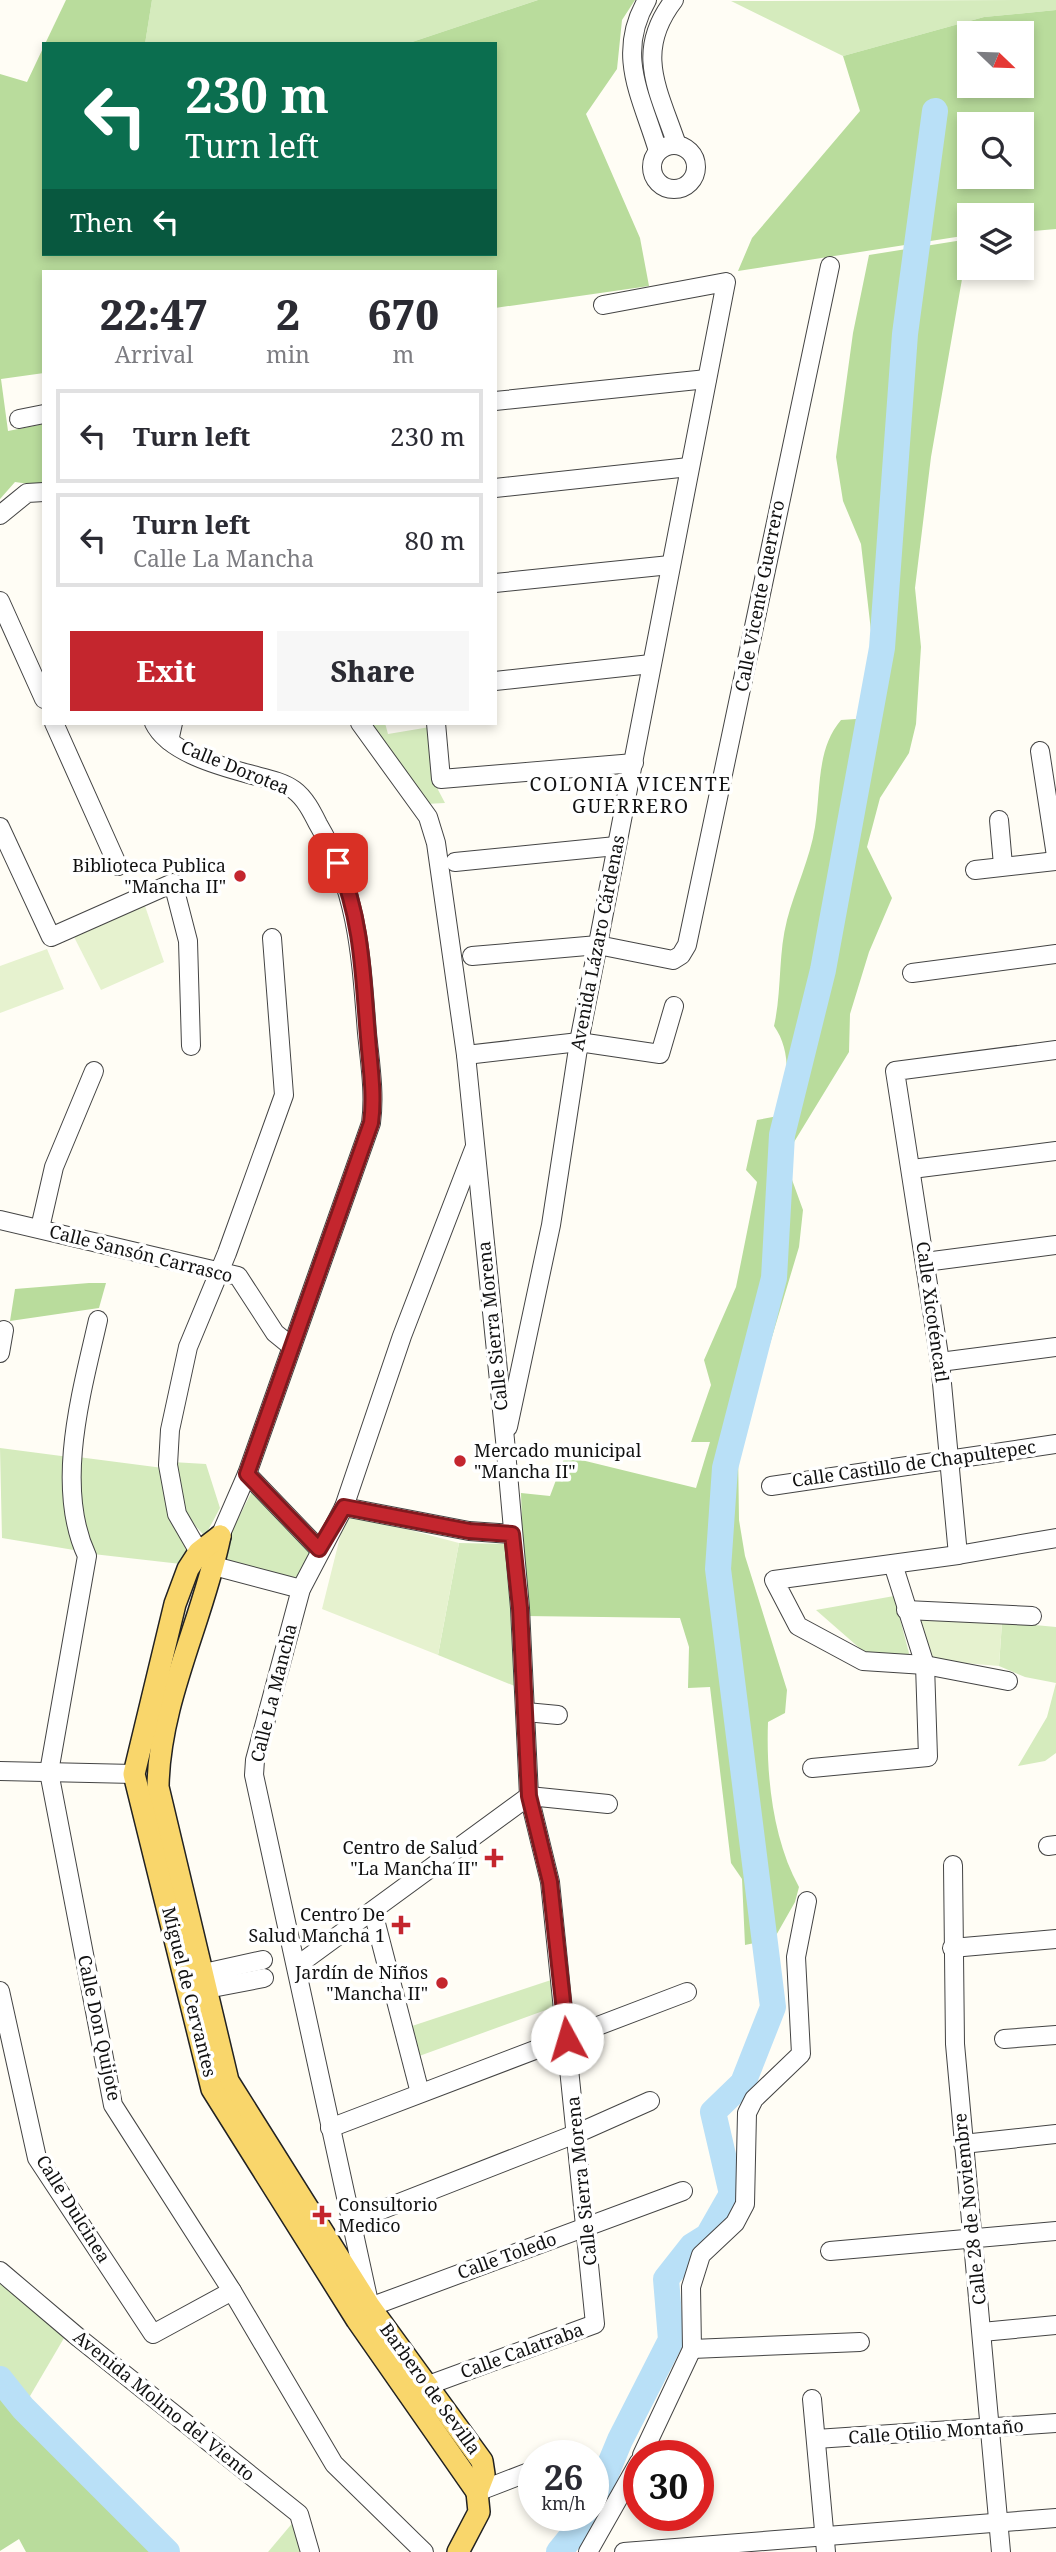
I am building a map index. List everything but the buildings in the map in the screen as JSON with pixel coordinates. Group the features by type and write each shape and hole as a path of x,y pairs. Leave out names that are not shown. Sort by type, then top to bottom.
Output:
{"main road":[{"name":"Calle Dorotea","path":"207,1559 220,1536"},
{"name":"Miguel de Cervantes","path":"207,1559 188,1569 175,1604 134,1774 212,2089 357,2320 418,2389"},
{"name":"Barbero de Sevilla","path":"207,1559 165,1727 158,1760 158,1787 228,2081 370,2307 418,2389 482,2461 484,2474 477,2492 479,2512 458,2552"}],"street":[{"path":"647,0 635,28 631,47 632,76 658,151 652,164 655,178 666,188 681,188 692,179 696,164 690,151 677,145 658,151"},
{"path":"674,0 660,18 653,35 650,56 677,145"},
{"name":"Calle Vicente Guerrero","path":"597,945 673,960 681,955 687,945 830,266"},
{"name":"Avenida Lázaro Cárdenas","path":"505,1440 551,1225 597,945 726,282 603,305"},
{"path":"497,401 707,379"},
{"path":"19,419 42,414"},
{"path":"497,488 689,467"},
{"path":"0,515 27,493 42,492"},
{"path":"497,583 670,565"},
{"path":"0,601 42,695"},
{"path":"497,681 652,664"},
{"path":"55,725 118,866"},
{"name":"Calle Dorotea","path":"154,725 158,733 169,741 197,755 294,789 306,803 328,841 347,884 359,934 372,1092 371,1123 247,1474 220,1536"},
{"path":"169,741 173,725"},
{"name":"Calle Sierra Morena","path":"361,725 428,817 434,830 476,1144 505,1440 526,1713 529,1796 550,1882 596,2324"},
{"path":"436,725 441,779 634,763"},
{"path":"975,870 1056,859 1040,751"},
{"path":"999,820 1003,865"},
{"path":"0,827 51,937 173,883 188,941 191,1045"},
{"path":"455,862 616,846"},
{"path":"272,938 284,1095 219,1272 188,1347 170,1430 168,1465 177,1514 207,1559 301,1589"},
{"path":"472,956 597,945"},
{"path":"912,974 1056,954"},
{"path":"466,1055 579,1042 660,1054 674,1006"},
{"name":"Calle Xicoténcatl","path":"958,1555 940,1362 895,1071 1056,1051"},
{"path":"40,1228 54,1167 94,1071"},
{"name":"Calle La Mancha","path":"370,2307 254,1769 301,1589 319,1549 344,1507 401,1336 476,1144"},
{"path":"912,1169 1056,1151"},
{"name":"Calle Sansón Carrasco","path":"0,1220 238,1276 275,1333 291,1346"},
{"path":"925,1262 1056,1245"},
{"name":"Calle Don Quijote","path":"99,1320 76,1415 73,1486 79,1539 87,1556 49,1772 113,2105 232,2291 334,2465 424,2552"},
{"path":"0,1353 4,1330"},
{"path":"940,1362 1056,1347"},
{"path":"495,1356 521,1361"},
{"name":"Calle Castillo de Chapultepec","path":"771,1486 950,1457 1056,1444"},
{"path":"247,1474 319,1549"},
{"path":"344,1507 469,1531 512,1534"},
{"path":"1009,1681 925,1665 863,1661 798,1626 774,1580 958,1555 1056,1538"},
{"path":"812,1768 928,1757 925,1665 893,1564"},
{"path":"906,1610 1032,1616"},
{"path":"526,1713 558,1715"},
{"path":"0,1771 134,1774"},
{"path":"298,1965 529,1796 608,1804"},
{"name":"Calle 28 de Noviembre","path":"953,1865 951,1948 963,2144 1001,2552"},
{"path":"649,2440 692,2349 691,2287 701,2255 735,2223 745,2204 747,2113 754,2099 801,2054 796,1957 807,1900"},
{"path":"373,1912 420,2093"},
{"path":"951,1948 1056,1939"},
{"path":"205,1981 263,1969"},
{"name":"Calle Dulcinea","path":"0,1991 37,2158 153,2334 232,2291"},
{"path":"330,2128 687,1992"},
{"path":"1004,2039 1056,2035"},
{"path":"353,2221 578,2133 650,2101"},
{"path":"963,2144 1056,2134"},
{"name":"Calle Toledo","path":"370,2307 683,2191"},
{"path":"830,2251 1056,2231"},
{"name":"Avenida Molino del Viento","path":"0,2271 79,2338 299,2514 310,2552"},
{"name":"Calle Calatraba","path":"418,2389 596,2324"},
{"path":"982,2332 1056,2325"},
{"path":"692,2349 860,2342"},
{"path":"812,2399 825,2544"},
{"name":"Calle Otilio Montaño","path":"816,2439 1056,2423"},
{"path":"477,2492 518,2476"},
{"path":"587,2552 623,2490"},
{"path":"624,2552 825,2544 1056,2518"}],"green space":[{"path":"66,0 152,0 145,42 46,42"},
{"path":"152,0 538,0 412,42 145,42"},
{"path":"538,0 635,0 622,20 617,69 586,114 640,238 649,286 497,308 497,270 42,270 42,373 1,379 8,431 42,424 42,486 15,482 0,499 0,74 27,82 42,50 42,256 497,256 497,42 412,42"},
{"path":"1056,0 1056,10 957,21 957,24 843,56 731,1"},
{"path":"1056,10 1056,229 1034,231 1034,203 957,203 957,237 738,271 752,238 860,111 843,56 957,24 957,98 1034,98 1034,21 970,21 984,17"},
{"path":"957,241 957,280 962,280 931,457 915,588 921,647 916,724 909,753 880,798 867,847 892,898 869,952 850,1014 849,1052 791,1147 791,1177 803,1210 799,1247 738,1450 739,1520 745,1556 787,1690 785,1713 768,1722 768,1764 777,1828 790,1869 799,1887 795,1902 774,1939 745,1945 742,1879 731,1863 710,1687 688,1688 689,1647 680,1618 525,1616 521,1493 550,1496 565,1456 696,1488 710,1442 691,1442 711,1385 704,1360 736,1287 757,1182 746,1170 757,1120 778,1116 785,1094 786,1058 780,1036 774,1026 784,933 813,839 827,744 841,720 856,719 874,657 861,544 843,501 836,457 853,333 869,255"},
{"path":"367,725 386,725 388,734 430,727 435,784 445,803 425,804"},
{"path":"144,903 164,962 101,990 72,933"},
{"path":"47,949 64,989 0,1013 0,966"},
{"path":"106,1283 99,1308 10,1321 15,1289"},
{"path":"0,1448 69,1457 68,1516 74,1550 2,1538"},
{"path":"78,1457 163,1468 193,1554 181,1564 93,1554 84,1538"},
{"path":"172,1462 206,1464 220,1508 205,1536 186,1511"},
{"path":"253,1489 314,1549 298,1577 273,1576 225,1560 226,1543"},
{"path":"346,1513 459,1543 438,1655 322,1609"},
{"path":"459,1543 510,1544 517,1687 438,1655"},
{"path":"894,1596 910,1657 864,1652 816,1610"},
{"path":"914,1618 1002,1622 999,1666 928,1660"},
{"path":"1002,1622 1056,1627 1056,1683 1025,1677 999,1666"},
{"path":"1056,1683 1056,1753 1045,1761 1018,1766 1047,1717"},
{"path":"551,1980 554,2007 411,2059 403,2029"},
{"path":"0,2279 64,2338 23,2408 0,2379"},
{"path":"0,2379 23,2408 167,2552 26,2552 19,2539 0,2551"},
{"path":"295,2520 303,2552 268,2552"}],"waterway":[{"path":"609,2466 671,2340 666,2279 692,2246 708,2236 732,2194 713,2112 743,2083 773,2007 718,1569 725,1468 774,1278 782,1135 823,970 882,648 905,334 935,111"},
{"path":"0,2379 23,2408 167,2552"},
{"path":"559,2552 576,2531"}],"place":[{"name":"Biblioteca Publica \"Mancha II\"","path":"240,876"},
{"name":"Mercado municipal \"Mancha II\"","path":"460,1461"},
{"name":"Centro de Salud \"La Mancha II\"","path":"494,1858"},
{"name":"Centro De Salud Mancha 1","path":"401,1925"},
{"name":"Jardín de Niños \"Mancha II\"","path":"442,1983"},
{"name":"Consultorio Medico","path":"322,2215"}],"district":[{"name":"COLONIA VICENTE GUERRERO","path":"631,795"}],"route":[{"path":"338,863 347,884 359,934 373,1111 247,1474 319,1549 344,1507 469,1531 512,1534 520,1608 529,1796 550,1882 567,2039"}]}
